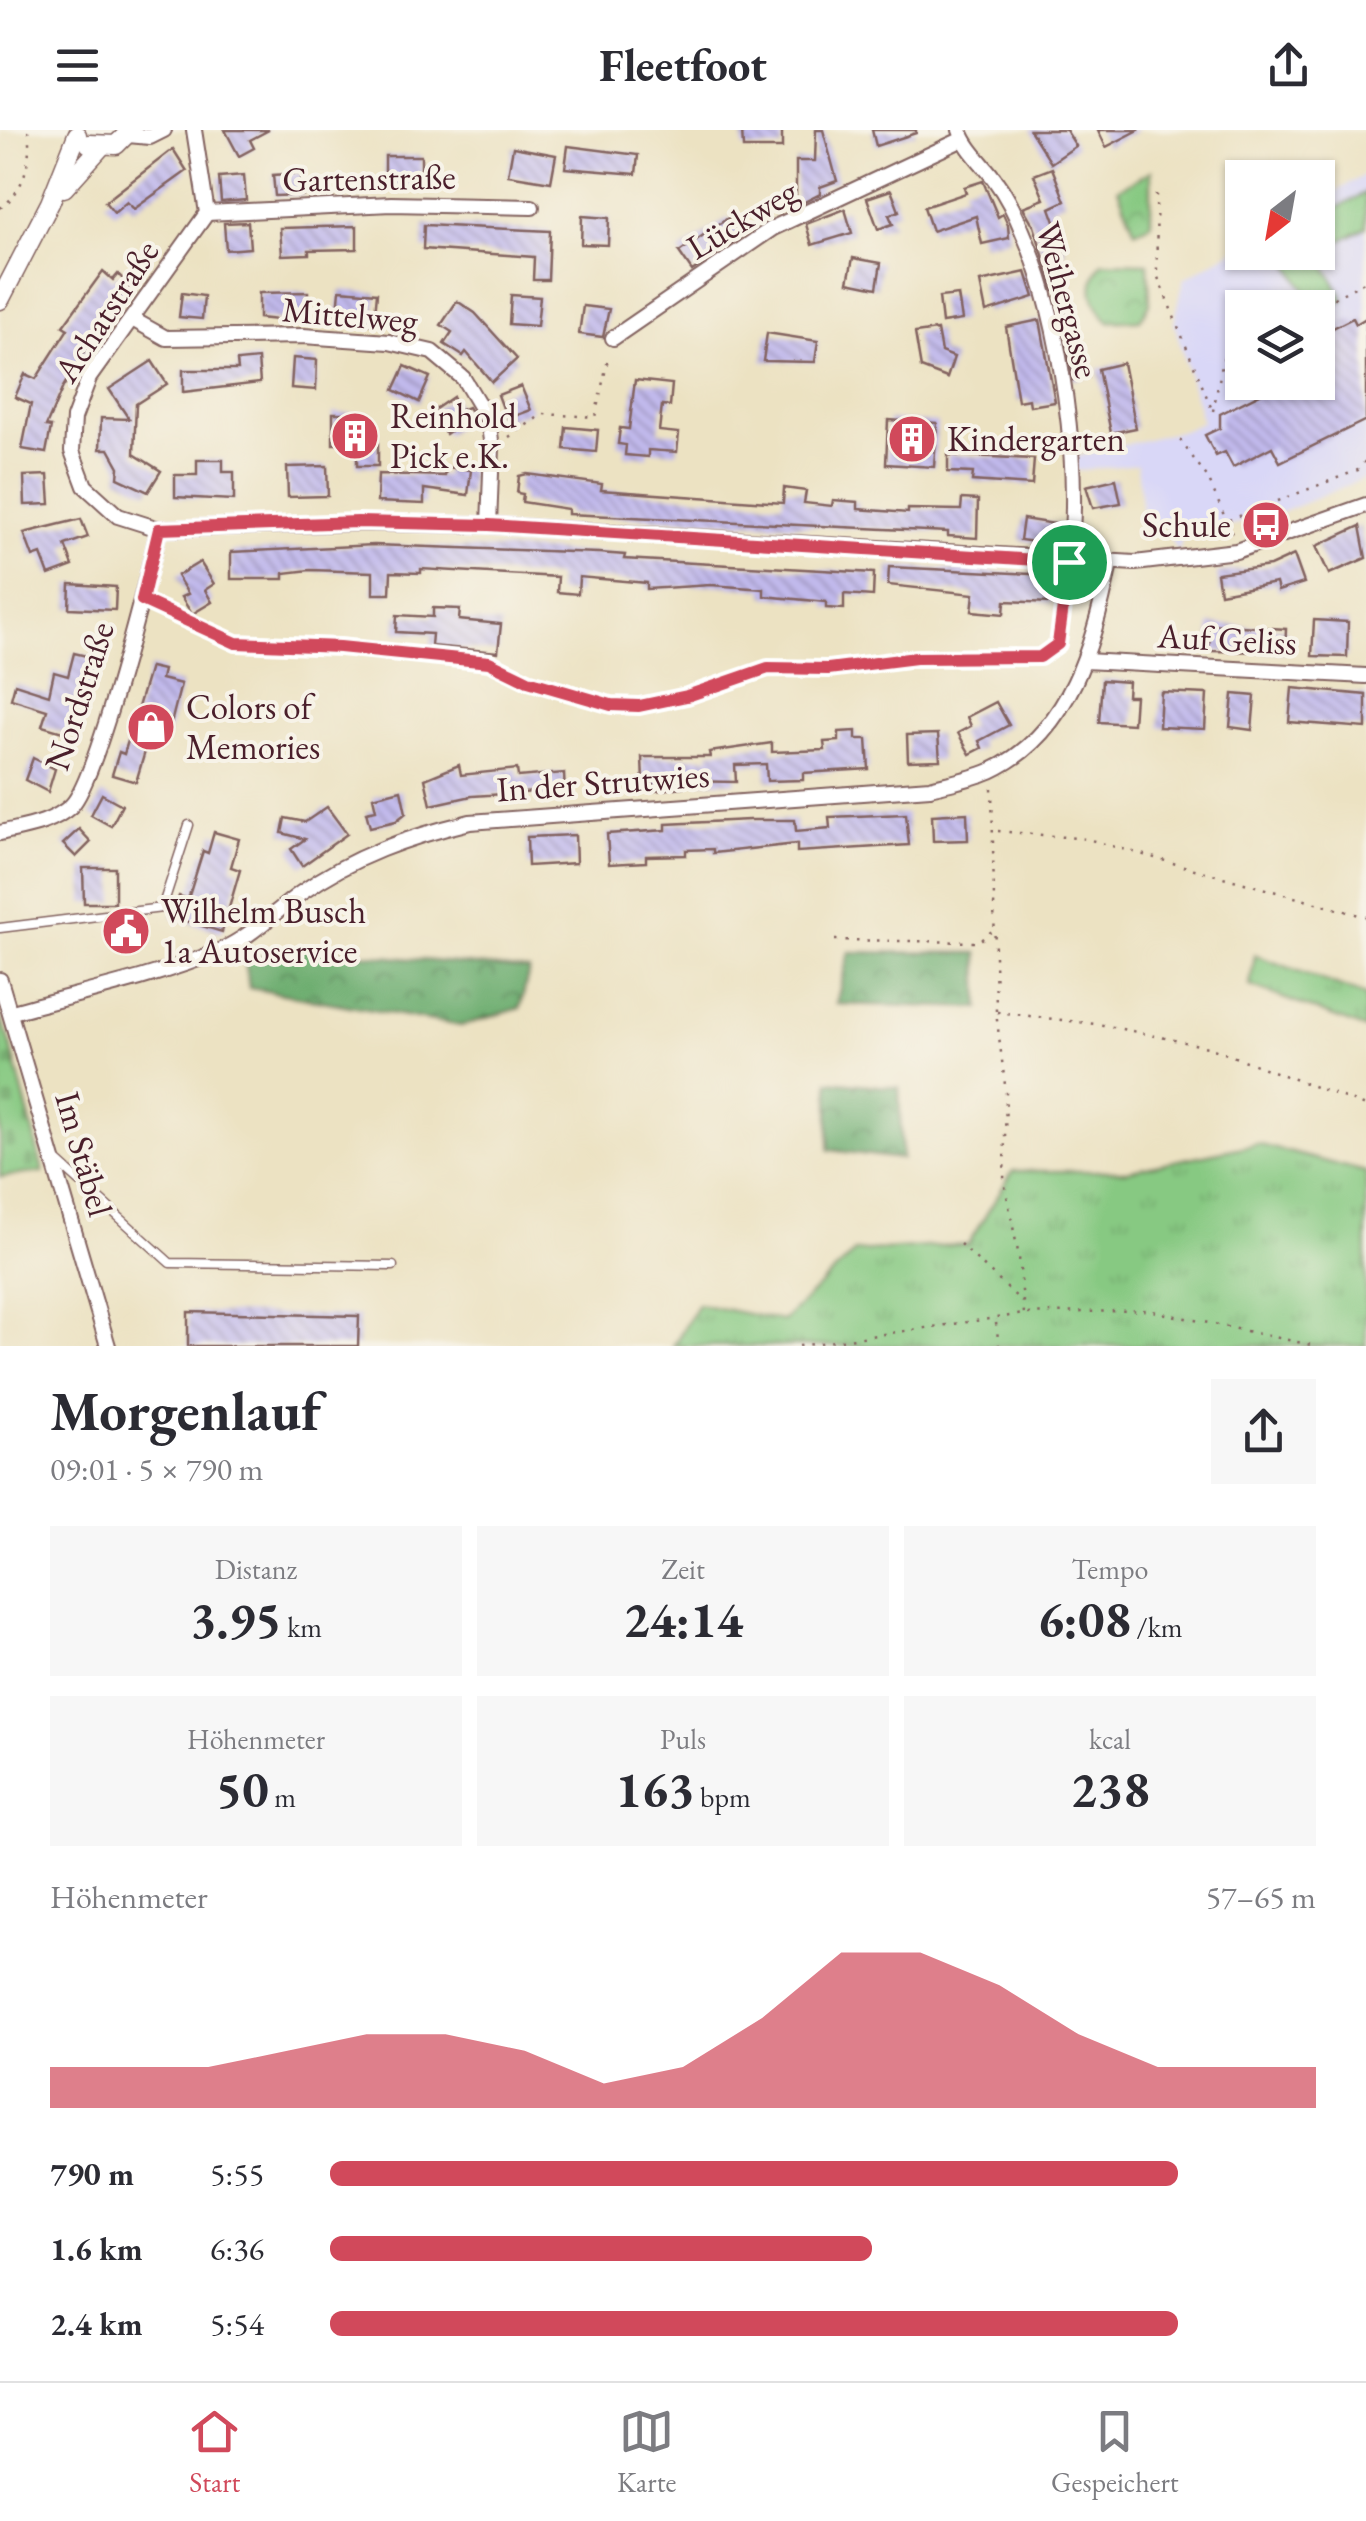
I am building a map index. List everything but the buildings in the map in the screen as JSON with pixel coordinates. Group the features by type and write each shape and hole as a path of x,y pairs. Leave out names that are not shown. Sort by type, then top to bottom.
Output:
{"street":[{"path":"50,204 100,148 116,145 130,132 150,137 164,130"},
{"path":"194,130 207,213"},
{"path":"0,300 50,204 76,132 100,148"},
{"name":"Lückweg","path":"613,338 774,228 962,134"},
{"name":"Weihergasse","path":"962,134 998,184 1025,237 1046,308 1062,380 1071,465 1074,517 1069,562"},
{"name":"Gartenstraße","path":"207,213 391,204 532,208"},
{"name":"Achatstraße","path":"207,213 89,378 74,418 72,451 86,486 118,516 159,529 358,522 489,525 1110,563 1178,560 1236,551 1366,505"},
{"name":"Mittelweg","path":"132,320 166,338 303,336 389,342 432,352 463,378 488,420 492,447 489,525"},
{"name":"Nordstraße","path":"0,832 44,823 73,804 88,772 142,600 159,529"},
{"name":"In der Strutwies","path":"12,1012 220,950 262,926 298,894 353,860 411,836 470,822 930,788 991,770 1028,746 1058,714 1085,661 1110,563"},
{"name":"Auf Geliss","path":"1085,661 1366,676"},
{"name":"Im Stäbel","path":"0,980 108,1346"}],"lane":[{"path":"0,928 162,908 189,825"},
{"path":"54,1158 170,1263 393,1266"}],"path":[{"path":"0,208 11,202 32,156 28,130"},
{"path":"1156,194 1157,275 1213,412 1225,354"},
{"path":"1335,298 1366,282"},
{"path":"516,432 543,414 594,417 613,338"},
{"path":"1180,440 1208,478 1229,520 1236,551"},
{"path":"1229,520 1358,470 1366,460"},
{"path":"142,600 236,643 340,647 489,662 528,681 586,700 639,706 687,696 768,668 828,669 916,658 1040,657 1058,644 1069,562"},
{"path":"991,770 996,1012 1006,1093 1004,1181 1024,1314"},
{"path":"995,830 1087,839 1366,916"},
{"path":"835,940 978,942 993,930"},
{"path":"996,1012 1085,1022 1208,1047 1366,1106"},
{"path":"960,1244 1023,1302"},
{"path":"799,1346 1024,1314 1148,1310 1316,1346"},
{"path":"996,1320 999,1346"}],"shaded area":[{"path":"1366,174 1366,478 1268,518 1183,534 1178,554 1165,524 1143,525 1137,464 1076,471 1076,457 1202,422 1174,323 1184,279 1225,255 1225,270 1335,270 1335,192"}],"green space":[{"path":"1151,171 1151,224 1135,231 1118,189"},
{"path":"1366,192 1366,227 1335,244 1335,209"},
{"path":"1102,262 1148,263 1150,304 1140,320 1108,322 1102,314 1092,286"},
{"path":"1293,270 1328,270 1344,300 1335,304 1335,290 1305,290"},
{"path":"297,948 529,970 520,1008 461,1026 249,988 245,960"},
{"path":"849,952 978,953 980,1008 836,1004"},
{"path":"1255,955 1366,996 1366,1029 1250,986"},
{"path":"0,1017 9,1038 43,1172 0,1177"},
{"path":"829,1081 899,1088 902,1159 829,1150"},
{"path":"1257,1144 1366,1172 1366,1346 673,1346 698,1304 783,1321 855,1252 968,1244 1013,1171 1126,1171"}],"place":[{"name":"Reinhold Pick e.K.","path":"355,436"},
{"name":"Kindergarten","path":"912,439"},
{"name":"Schule","path":"1266,525"},
{"name":"Colors of Memories","path":"151,727"},
{"name":"Wilhelm Busch 1a Autoservice","path":"126,931"}],"route":[{"path":"358,522 489,525 1069,562 1070,578 1058,644 1040,657 916,658 828,669 768,668 687,696 639,706 586,700 528,681 489,662 340,647 236,643 142,600 159,529 358,522"}]}
